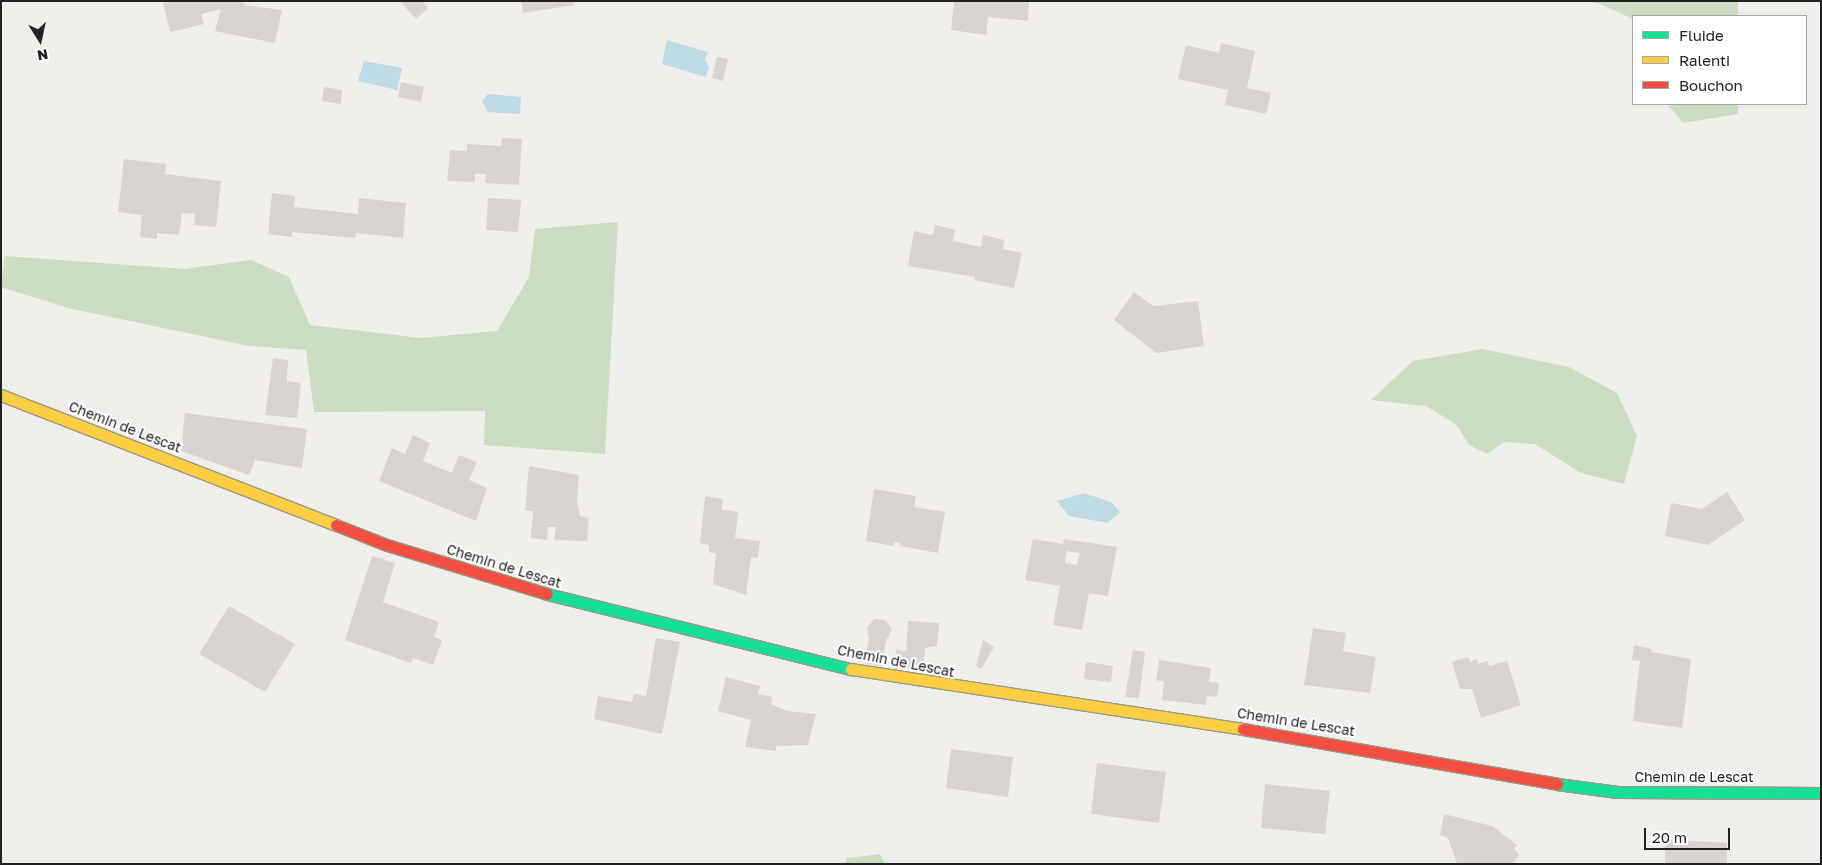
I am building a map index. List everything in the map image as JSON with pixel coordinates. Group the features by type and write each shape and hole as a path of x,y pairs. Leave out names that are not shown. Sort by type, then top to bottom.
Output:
{"street":[{"name":"Chemin de Lescat","path":"1,395 387,544 512,586 866,673 1264,732 1578,788 1617,792 1821,793"}],"green space":[{"path":"1587,1 1738,1 1738,15 1632,15 1632,19 1600,4"},
{"path":"1668,105 1738,105 1738,114 1683,123"},
{"path":"618,222 605,454 484,445 485,411 314,412 306,350 249,346 68,308 1,287 5,256 184,269 251,260 289,277 310,325 421,338 497,331 529,277 535,229"},
{"path":"1482,349 1569,367 1617,393 1637,436 1624,484 1581,473 1535,444 1504,442 1487,454 1469,445 1457,425 1426,406 1371,400 1413,361"},
{"path":"880,854 885,864 845,864 847,858"}],"water":[{"path":"667,40 708,52 705,59 709,67 706,77 662,64"},
{"path":"364,61 402,68 397,90 358,81"},
{"path":"488,94 521,97 520,114 488,112 482,101"},
{"path":"1084,493 1111,502 1120,512 1108,523 1069,516 1057,501"}],"building":[{"path":"243,1 244,5 282,10 275,43 215,31 221,9 201,14 204,24 170,32 163,2"},
{"path":"400,1 422,1 428,8 416,19"},
{"path":"521,1 574,1 574,5 523,13"},
{"path":"954,1 1029,1 1028,21 988,17 986,35 951,30"},
{"path":"1221,43 1255,51 1247,88 1271,93 1266,114 1225,105 1228,90 1178,79 1186,45 1219,53"},
{"path":"717,57 728,59 723,81 712,78"},
{"path":"401,82 424,87 421,102 398,97"},
{"path":"324,87 342,90 341,104 322,101"},
{"path":"502,138 522,139 519,185 485,183 486,174 475,174 475,182 447,181 450,150 467,151 467,144 501,146"},
{"path":"124,159 166,164 165,174 221,181 216,227 194,225 195,214 182,213 179,235 157,233 157,239 140,237 142,215 118,212"},
{"path":"272,193 295,196 294,207 358,214 359,198 406,203 403,238 356,233 355,238 292,232 292,237 268,234"},
{"path":"488,198 521,200 518,232 486,230"},
{"path":"935,225 955,230 953,241 981,247 983,235 1004,240 1003,249 1022,253 1014,288 974,280 975,277 908,266 914,231 933,235"},
{"path":"1134,292 1153,306 1198,301 1204,346 1156,353 1114,320"},
{"path":"273,358 288,360 287,381 301,383 297,418 265,415"},
{"path":"185,413 307,429 302,468 255,460 249,475 181,451"},
{"path":"413,435 430,443 423,461 452,473 459,455 477,462 469,480 487,488 476,521 379,481 392,448 405,454"},
{"path":"529,466 579,475 577,501 580,516 589,518 587,541 554,540 556,527 548,527 547,540 531,538 533,511 525,510"},
{"path":"874,489 916,496 914,507 945,512 938,553 900,546 901,543 894,542 893,546 866,541"},
{"path":"1727,492 1745,520 1708,545 1665,536 1671,503 1702,509"},
{"path":"705,496 723,499 722,510 738,512 735,538 760,541 758,558 751,557 746,595 713,584 716,554 709,552 709,545 700,543"},
{"path":"1033,539 1063,544 1064,539 1117,547 1108,596 1089,593 1082,630 1053,625 1060,586 1025,580","holes":["1067,551 1080,553 1077,565 1065,563"]},
{"path":"372,556 395,563 383,602 439,622 434,637 442,640 433,665 413,658 411,663 345,640"},
{"path":"229,606 295,644 265,692 199,654"},
{"path":"874,619 885,620 892,629 886,641 882,666 865,663 869,638 867,628"},
{"path":"908,621 939,623 937,646 925,648 924,661 912,667 895,670 896,650 906,651"},
{"path":"1313,628 1346,633 1343,651 1376,657 1370,693 1304,685"},
{"path":"656,638 680,642 662,734 594,719 598,696 632,702 634,694 646,696"},
{"path":"983,640 994,647 981,669 976,666"},
{"path":"1634,645 1652,649 1651,652 1691,659 1682,728 1633,721 1640,661 1632,660"},
{"path":"1133,650 1145,652 1139,698 1125,697"},
{"path":"1468,657 1470,662 1477,659 1478,664 1488,661 1489,666 1507,661 1521,705 1481,718 1472,689 1460,689 1452,662"},
{"path":"1159,660 1211,668 1209,682 1219,683 1217,697 1207,696 1206,705 1162,700 1164,682 1156,680"},
{"path":"1086,662 1113,666 1111,682 1084,679"},
{"path":"726,677 760,686 758,694 772,697 771,704 788,711 816,714 808,745 776,746 776,751 745,747 751,720 718,711"},
{"path":"951,749 1013,757 1008,797 946,788"},
{"path":"1097,763 1166,772 1159,823 1091,814"},
{"path":"1265,784 1330,791 1325,834 1261,828"},
{"path":"1444,814 1492,826 1517,845 1514,848 1519,855 1512,864 1457,864 1448,838 1440,835"},
{"path":"1665,839 1727,843 1727,864 1665,864"}],"traffic: fast":[{"path":"547,594 851,669"},
{"path":"1557,784 1617,792 1821,793"}],"traffic: slow":[{"path":"1,395 336,525"},
{"path":"851,669 1243,729"}],"traffic: jam":[{"path":"336,525 387,545 547,594"},
{"path":"1243,729 1557,784"}]}
